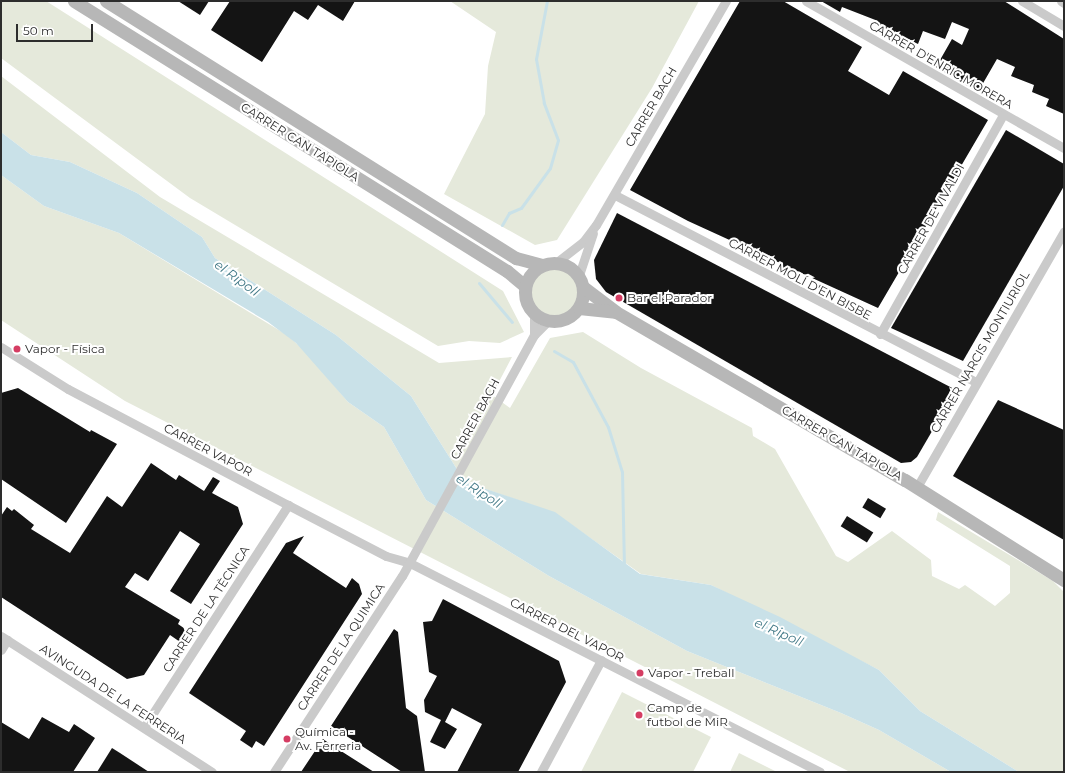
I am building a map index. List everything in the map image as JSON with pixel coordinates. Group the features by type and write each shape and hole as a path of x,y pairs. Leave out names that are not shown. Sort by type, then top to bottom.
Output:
{"street":[{"name":"CARRER CAN TAPIOLA","path":"74,1 507,271 525,286"},
{"name":"CARRER CAN TAPIOLA","path":"106,1 516,258 542,265"},
{"name":"CARRER BACH","path":"557,262 583,242 596,225 615,195 726,1"},
{"name":"CARRER D'ENRIC MORERA","path":"806,1 1003,115 1064,148"},
{"path":"1022,1 1064,26"},
{"name":"CARRER DE VIVALDI","path":"880,334 1003,115"},
{"name":"CARRER MOLÍ D'EN BISBE","path":"615,195 975,382"},
{"name":"CARRER BACH","path":"581,281 596,225"},
{"name":"CARRER NARCIS MONTIURIOL","path":"917,487 975,382 1064,231"},
{"path":"557,262 573,269 581,281 579,308 568,318 548,321 534,313 526,300 525,286 534,270 542,265 557,262"},
{"name":"CARRER CAN TAPIOLA","path":"581,281 616,312 917,487 1064,580"},
{"name":"CARRER CAN TAPIOLA","path":"579,308 616,312"},
{"name":"CARRER BACH","path":"534,313 534,335"},
{"name":"CARRER BACH","path":"412,559 534,335 548,321"},
{"name":"CARRER VAPOR","path":"1,347 68,389 386,556 412,559"},
{"name":"CARRER DE LA TÈCNICA","path":"144,727 288,505"},
{"name":"CARRER DEL VAPOR","path":"412,559 601,660 820,772"},
{"name":"CARRER DE LA QUIMICA","path":"274,772 412,559"},
{"path":"1,650 4,638"},
{"name":"AVINGUDA DE LA FERRERIA","path":"4,638 212,772"},
{"path":"541,772 601,660"},
{"path":"798,762 803,772"}],"shaded area":[{"path":"1,1 46,1 503,291 524,332 500,343 469,341 438,346 190,198 1,58"},
{"path":"450,1 699,1 652,88 557,240 535,245 444,194 485,114 488,66 496,32"},
{"path":"1,76 160,197 439,363 512,357 492,395 510,408 550,338 583,332 641,368 752,428 753,436 775,449 836,556 848,562 892,531 931,560 932,576 959,589 965,585 995,606 1010,593 1010,566 936,520 938,512 1053,581 1064,592 1064,772 1019,772 920,711 879,670 711,585 641,574 555,513 465,482 411,396 336,335 215,258 202,237 137,193 70,162 31,155 1,132"},
{"path":"1,175 44,206 119,233 287,335 305,351 348,402 384,427 426,500 549,576 687,651 841,713 879,730 951,772 850,772 125,401 1,320"},
{"path":"549,268 559,268 571,275 578,287 578,297 571,309 559,316 549,316 541,312 534,305 530,297 530,287 534,279 541,272"},
{"name":"Camp de futbol de MiR","path":"622,692 711,737 693,772 581,772"},
{"path":"739,753 777,772 730,772"}],"water":[{"name":"el Ripoll","path":"1,132 31,155 70,162 137,193 202,237 215,258 336,335 411,396 465,482 555,512 640,574 711,585 780,617 879,670 920,711 1019,772 951,772 879,730 841,713 687,651 549,576 426,500 384,427 348,402 296,343 268,322 119,233 44,206 1,175"}],"building":[{"path":"178,1 209,1 200,15"},
{"path":"230,1 355,1 343,21 318,5 308,20 294,11 262,62 211,30"},
{"path":"740,1 783,1 862,47 848,71 889,95 903,71 988,120 878,308 788,267 786,272 778,267 780,263 688,221 630,190"},
{"path":"821,1 1004,1 1064,39 1064,114 1046,106 1049,99 1032,92 1034,85 1011,76 1015,67 997,59 978,92 936,67 952,39 962,45 969,29 952,22 945,39 923,31 918,44 877,24 878,21 842,7 840,12"},
{"path":"1006,130 1064,164 1064,186 963,361 891,328"},
{"path":"617,213 956,390 917,457 911,462 901,463 606,292 596,279 594,260"},
{"path":"18,388 90,432 91,430 117,444 66,523 1,479 1,393"},
{"path":"998,400 1064,430 1064,540 953,476"},
{"path":"151,463 176,480 179,475 204,491 213,477 220,481 212,493 238,507 243,524 191,604 170,591 200,544 180,531 148,581 135,573 125,587 180,620 178,624 191,633 183,644 170,635 144,675 127,679 1,597 1,516 7,507 12,511 14,509 34,525 31,529 70,553 107,496 122,507"},
{"path":"868,498 886,509 880,518 862,507"},
{"path":"847,516 873,532 867,543 841,526"},
{"path":"304,536 293,553 346,588 352,578 359,584 362,594 264,746 256,741 252,748 240,740 246,731 189,693 286,543"},
{"path":"443,599 559,661 566,682 518,772 457,772 482,724 452,708 445,722 457,729 445,749 430,742 441,720 425,712 424,700 437,676 429,672 423,622 432,621"},
{"path":"394,629 398,632 406,708 417,716 425,772 402,772 331,726"},
{"path":"42,717 69,732 74,724 95,738 73,772 1,772 1,722 29,739"},
{"path":"323,739 330,744 374,772 301,772"},
{"path":"112,748 120,753 149,772 97,772"}],"waterway":[{"path":"502,225 509,213 521,208 550,168 558,140 544,103 536,59 547,1"},
{"path":"479,283 512,322"},
{"path":"554,351 573,362 608,427 622,472 624,565"}],"place":[{"name":"Bar el Parador","path":"619,298"},
{"name":"Vapor - Física","path":"17,349"},
{"name":"Vapor - Treball","path":"640,673"},
{"name":"Camp de futbol de MiR","path":"639,715"},
{"name":"Química - Av. Ferreria","path":"287,739"}]}
